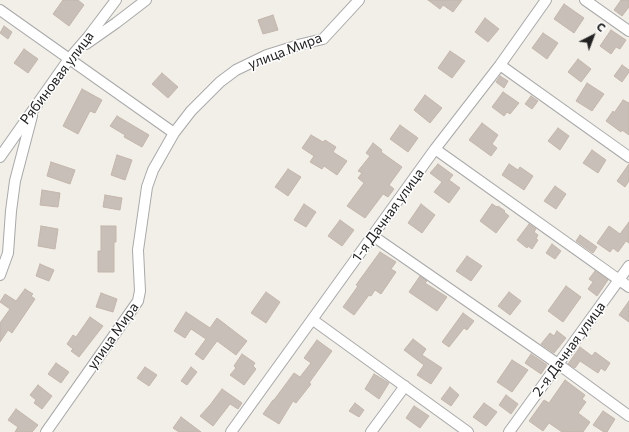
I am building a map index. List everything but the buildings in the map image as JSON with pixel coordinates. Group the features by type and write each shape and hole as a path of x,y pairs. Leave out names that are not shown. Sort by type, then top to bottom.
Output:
{"street":[{"name":"Рябиновая улица","path":"0,157 72,56 116,0"},
{"path":"72,56 146,0"},
{"name":"улица Мира","path":"46,432 138,301 140,291 138,250 147,187 153,170 174,133 191,111 220,82 236,70 267,55 323,39 359,0"},
{"name":"1-я Дачная улица","path":"231,432 435,149 500,65 546,0"},
{"path":"585,0 629,31"},
{"path":"0,10 72,56 174,133"},
{"path":"500,65 629,157"},
{"path":"0,275 8,253 15,181 34,109"},
{"path":"435,149 629,287"},
{"path":"373,236 558,364 629,416"},
{"name":"2-я Дачная улица","path":"509,432 629,266"},
{"path":"312,320 468,432"},
{"path":"371,432 405,386"}]}
